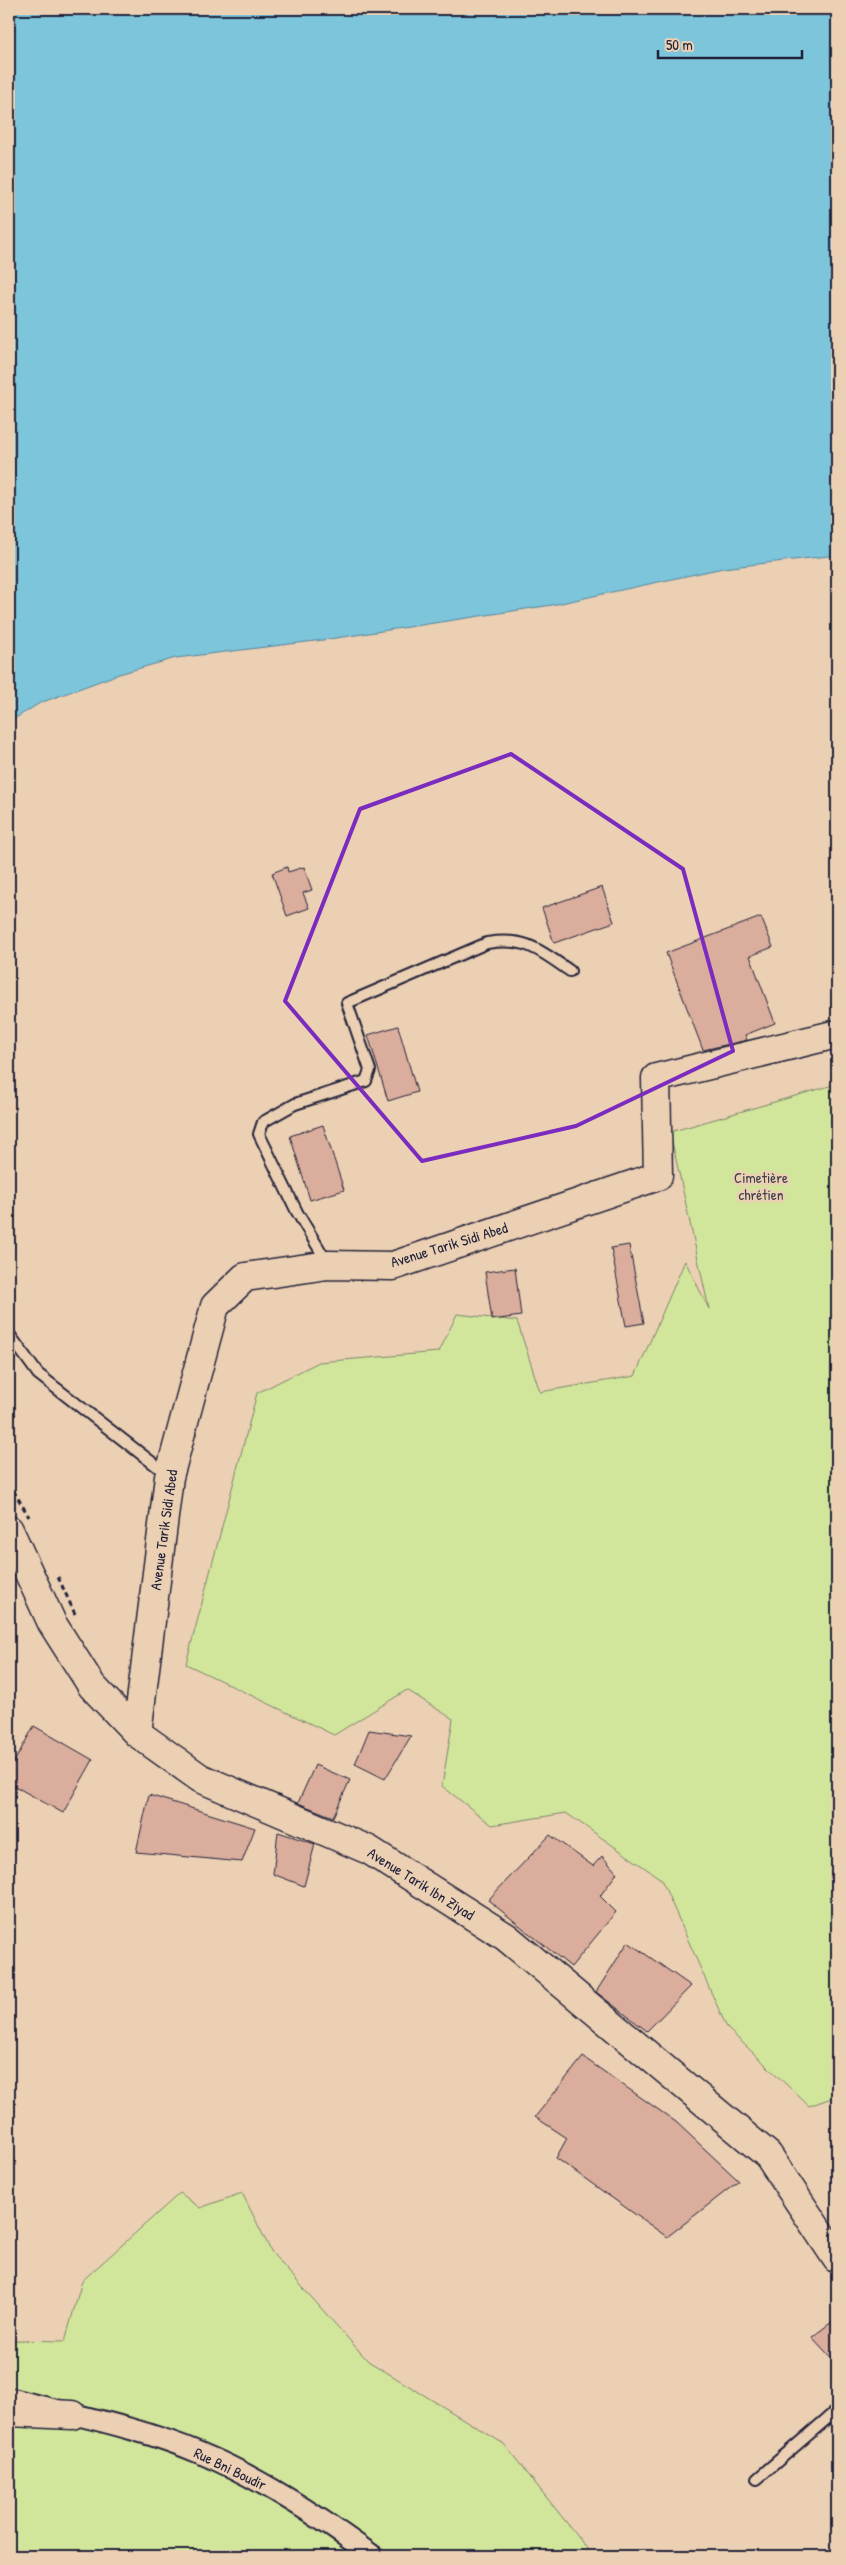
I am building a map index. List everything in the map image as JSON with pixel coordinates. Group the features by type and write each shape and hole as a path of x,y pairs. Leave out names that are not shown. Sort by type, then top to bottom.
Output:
{"street":[{"name":"Avenue Tarik Sidi Abed","path":"137,1733 169,1477 215,1306 245,1277 328,1265 393,1266 658,1176 656,1078 837,1034"},
{"name":"Avenue Tarik Ibn Ziyad","path":"9,1530 52,1623 92,1686 137,1733 200,1778 369,1850 506,1937 768,2155 837,2259"},
{"name":"Rue Bni Boudir","path":"9,2398 136,2430 200,2453 260,2483 333,2526 373,2556"},
{"name":"Rue Bni Boudir","path":"9,2406 72,2415"},
{"path":"9,2412 72,2415"}],"lane":[{"path":"328,1265 298,1212 259,1134 263,1122 295,1104 366,1081 370,1070 347,1003 487,943 509,940 534,947 570,971"},
{"path":"9,1334 38,1374 169,1477"},
{"path":"757,2479 837,2410"}],"highlighted area":[{"path":"511,754 683,869 733,1051 576,1126 422,1161 285,1001 360,809"}],"green space":[{"name":"Cimetière chrétien","path":"837,1084 837,2096 809,2106 727,2028 661,1879 566,1813 492,1825 442,1786 453,1719 407,1690 334,1735 186,1664 257,1393 319,1362 439,1352 457,1314 517,1321 540,1392 635,1376 685,1261 709,1309 670,1132"},
{"path":"180,2193 200,2208 242,2193 272,2253 368,2361 504,2444 593,2556 9,2556 9,2340 65,2341 82,2281"}],"water":[{"path":"9,9 837,9 837,555 723,568 552,605 323,640 176,658 119,674 40,703 9,722"}],"building":[{"path":"287,867 288,872 304,867 312,890 303,893 309,908 287,916 272,873"},
{"path":"602,887 614,922 554,943 542,908"},
{"path":"761,917 773,947 750,956 775,1023 745,1035 747,1040 703,1050 666,953"},
{"path":"398,1026 417,1092 388,1101 368,1035"},
{"path":"323,1125 344,1190 310,1200 290,1136"},
{"path":"629,1245 644,1323 626,1326 611,1248"},
{"path":"515,1268 521,1316 492,1320 485,1272"},
{"path":"34,1726 93,1760 63,1813 9,1783 9,1771"},
{"path":"369,1730 411,1736 385,1779 355,1764"},
{"path":"315,1765 350,1780 333,1817 298,1803"},
{"path":"149,1795 255,1828 242,1862 136,1852"},
{"path":"278,1832 315,1844 304,1886 273,1874"},
{"path":"550,1835 593,1866 602,1856 617,1873 600,1896 616,1912 571,1967 488,1900"},
{"path":"628,1942 691,1986 647,2031 596,1992"},
{"path":"583,2057 676,2122 739,2181 667,2237 556,2158 567,2138 535,2117"},
{"path":"837,2318 837,2364 812,2337"}]}
